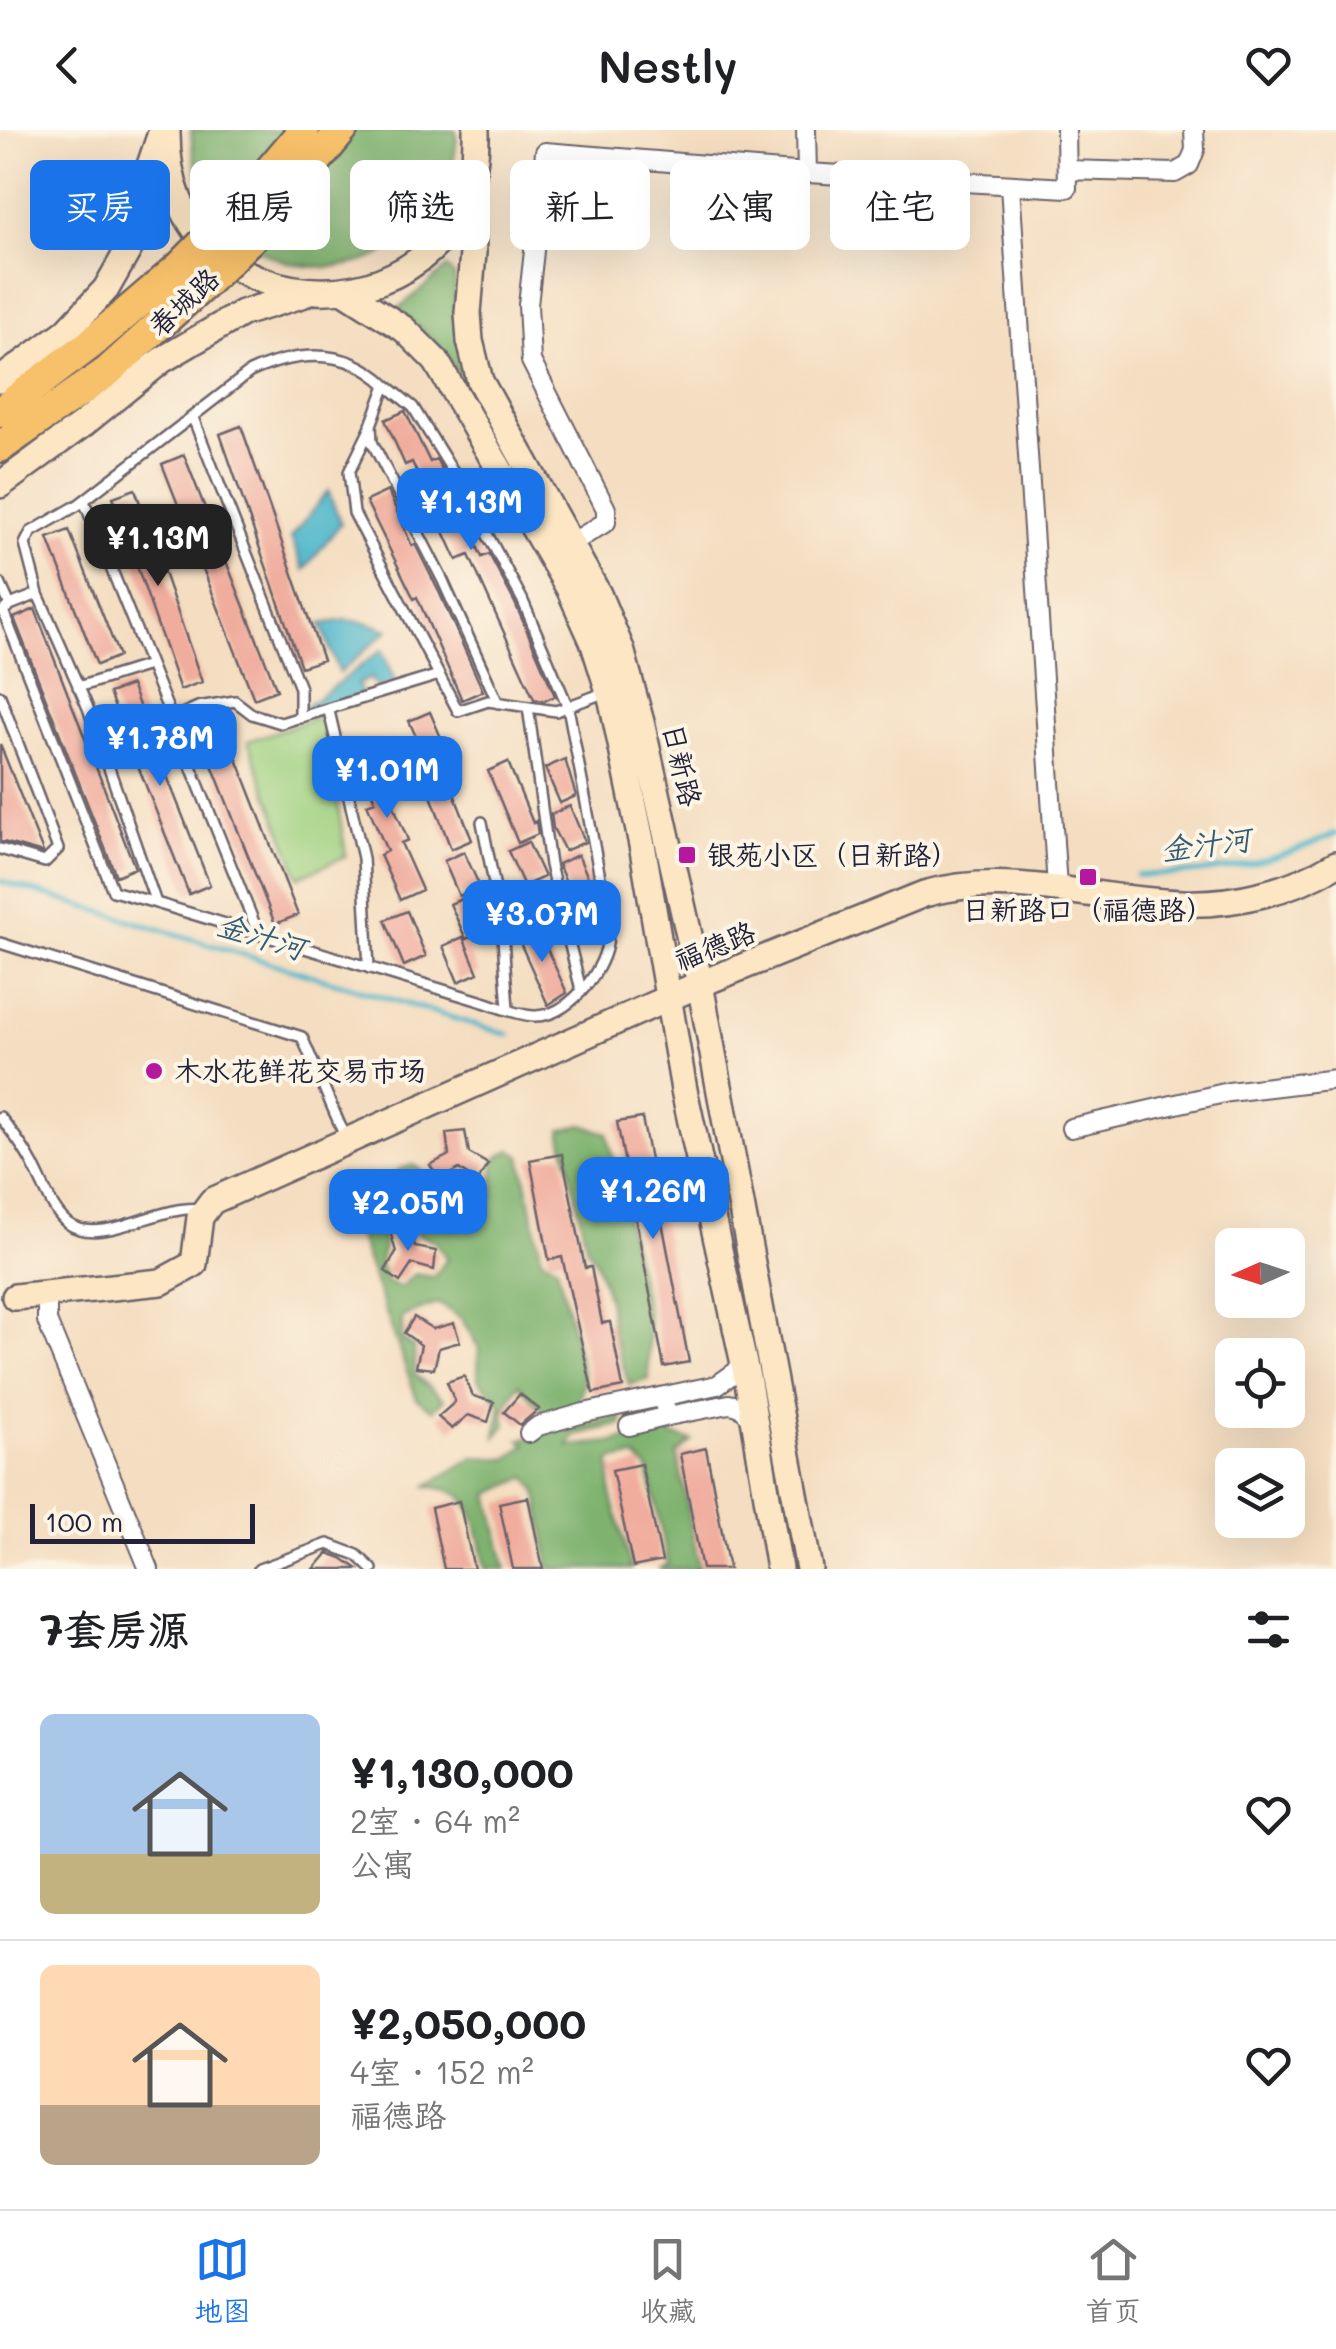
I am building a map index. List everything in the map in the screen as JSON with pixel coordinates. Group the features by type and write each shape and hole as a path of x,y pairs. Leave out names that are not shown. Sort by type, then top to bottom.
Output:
{"main road":[{"path":"165,130 176,190 193,225 234,267 251,276 288,290 346,292 401,272 428,250"},
{"path":"0,380 68,331 106,289 130,245 146,177 165,130"},
{"name":"春城路","path":"285,160 304,130"},
{"name":"春城路","path":"311,160 342,130"},
{"path":"473,160 477,134"},
{"name":"春城路","path":"0,447 107,372 218,250"},
{"name":"日新路","path":"473,250 468,314 480,381 598,594 621,648 641,722 700,984 811,1569"},
{"name":"春城路","path":"0,412 191,277"},
{"name":"日新路","path":"346,292 404,329 436,361 570,590 593,641 609,691 670,998 684,1090 743,1358 783,1569"},
{"path":"0,485 162,360 242,313 307,293"},
{"name":"福德路","path":"204,1209 212,1201 346,1140 700,984 924,894 957,884 996,882 1057,886 1146,901 1218,903 1296,883 1336,864"},
{"path":"14,1297 161,1282 194,1264 204,1209"}],"street":[{"path":"806,130 807,160"},
{"path":"810,173 1067,188 1066,130"},
{"path":"1067,170 1174,173 1189,166 1195,150 1194,130"},
{"path":"570,544 606,522 606,509 531,362 528,305 544,152 670,162"},
{"path":"1010,186 1057,886"},
{"path":"1071,1128 1229,1092 1336,1079"},
{"path":"47,1294 47,1321 149,1569"},
{"path":"529,1433 538,1426 572,1417 726,1381 738,1371 743,1358"},
{"path":"662,1396 668,1416"},
{"path":"630,1426 730,1404 739,1406 756,1422"}],"lane":[{"path":"38,594 3,611 113,891 156,904 258,934 369,968 532,1016 547,1014 570,1002 595,974 607,946 608,920 568,707 522,600 458,480 413,407 348,360 325,355 276,360 250,372 84,500 31,532 25,544 38,594 78,687 156,904"},
{"path":"386,385 349,472 354,513 458,711 488,701 556,711 609,691"},
{"path":"193,418 300,688 300,718"},
{"path":"372,425 372,442 380,463 444,582 498,702"},
{"path":"84,500 258,934"},
{"path":"0,583 10,605"},
{"path":"78,687 149,665"},
{"path":"172,719 198,706 234,701 252,714 281,723 439,676"},
{"path":"0,696 58,849 45,862 0,848"},
{"path":"528,707 550,866 581,990"},
{"path":"330,711 363,858 369,968"},
{"path":"482,822 502,924 508,1009"},
{"path":"0,942 302,1037 346,1140"},
{"path":"0,1117 33,1164 54,1209 66,1224 82,1231 107,1230 192,1208 204,1209"},
{"path":"258,1569 328,1544 358,1556 372,1569"}],"green space":[{"path":"191,130 456,130 457,136 451,160 350,160 350,250 386,250 369,260 321,267 275,257 264,250 330,250 330,160 198,160"},
{"path":"447,268 455,277 455,317 465,371 458,375 432,339 397,310"},
{"path":"324,715 346,856 299,877 248,741"},
{"path":"582,1125 607,1133 648,1316 649,1379 629,1385 613,1333 608,1299 596,1261 587,1249 561,1130"},
{"path":"511,1150 521,1156 542,1259 557,1266 584,1380 576,1412 545,1414 519,1384 503,1411 506,1425 496,1437 501,1404 478,1379 479,1348 461,1318 438,1303 402,1317 402,1340 414,1348 415,1375 444,1399 433,1410 417,1399 350,1213 361,1208 371,1233 381,1231 384,1247 379,1264 387,1282 401,1288 414,1274 434,1277 447,1259 435,1241 418,1235 410,1217 395,1220 385,1189 395,1185 398,1170 413,1165 426,1174 433,1190 464,1185 493,1197 495,1159"},
{"path":"621,1416 622,1424 575,1435 568,1446 613,1442 659,1431 692,1441 677,1454 699,1569 658,1569 668,1564 648,1469 636,1457 610,1460 611,1493 631,1569 550,1569 538,1494 527,1477 489,1494 506,1569 486,1569 478,1529 465,1500 451,1491 427,1486 474,1457 507,1459 526,1445 520,1440"}],"water":[{"path":"328,491 341,523 304,570 291,538"},
{"path":"346,620 388,630 339,673 321,624"},
{"path":"382,650 395,681 376,688 371,678 358,684 362,694 309,715 306,707"}],"building":[{"path":"405,411 430,462 436,459 440,466 482,557 489,554 515,603 555,696 544,701 534,699 469,555 457,560 412,462 405,465 385,420"},
{"path":"241,426 323,660 301,667 220,434"},
{"path":"184,455 277,690 254,699 162,464"},
{"path":"135,489 202,682 180,690 113,497"},
{"path":"388,491 483,691 462,700 417,597 414,599 366,501"},
{"path":"69,530 119,656 97,665 48,538"},
{"path":"35,609 135,868 116,876 14,618"},
{"path":"131,685 210,885 189,894 109,693"},
{"path":"430,712 445,747 437,750 472,840 451,849 421,769 429,766 409,721"},
{"path":"219,713 298,915 275,924 195,722"},
{"path":"375,741 395,786 387,790 408,840 401,843 422,890 400,900 380,855 387,851 367,804 375,801 353,751"},
{"path":"0,744 43,852 43,853 0,841"},
{"path":"565,759 576,796 560,803 545,768"},
{"path":"508,762 533,823 536,821 538,834 518,843 488,771"},
{"path":"570,806 585,842 565,851 553,828 551,814"},
{"path":"528,842 544,877 524,886 508,851"},
{"path":"464,852 480,887 459,896 444,861"},
{"path":"578,855 594,891 588,893 600,921 600,935 585,941 570,906 575,903 558,864"},
{"path":"534,884 549,919 529,928 513,893"},
{"path":"471,895 486,930 466,939 450,904"},
{"path":"407,911 426,956 404,966 385,920"},
{"path":"537,927 567,993 548,1005 517,936"},
{"path":"463,937 478,973 458,982 443,946"},
{"path":"642,1118 689,1362 664,1367 617,1122"},
{"path":"465,1131 469,1153 488,1164 477,1182 459,1169 440,1180 430,1165 449,1155 446,1133"},
{"path":"562,1154 585,1268 591,1267 602,1323 610,1322 623,1387 593,1393 562,1257 549,1260 530,1160"},
{"path":"409,1225 415,1247 436,1251 434,1270 412,1264 400,1282 385,1271 396,1252 390,1231"},
{"path":"414,1317 433,1329 454,1323 460,1342 439,1348 434,1369 416,1367 421,1345 404,1333"},
{"path":"464,1376 473,1396 494,1402 488,1422 468,1415 452,1429 438,1417 455,1402 447,1382"},
{"path":"520,1394 539,1409 520,1425 504,1412"},
{"path":"706,1448 729,1569 702,1569 680,1454"},
{"path":"641,1464 662,1561 633,1567 612,1470"},
{"path":"528,1497 543,1569 513,1569 499,1503"},
{"path":"459,1501 474,1569 444,1569 431,1508"},
{"path":"328,1553 342,1558 358,1569 314,1569"}],"waterway":[{"name":"金汁河","path":"1137,875 1239,866 1288,853 1336,833"},
{"name":"金汁河","path":"0,881 509,1035"}],"place":[{"name":"银苑小区（日新路）","path":"687,855"},
{"name":"日新路口（福德路）","path":"1088,877"},
{"name":"木水花鲜花交易市场","path":"154,1071"}]}
